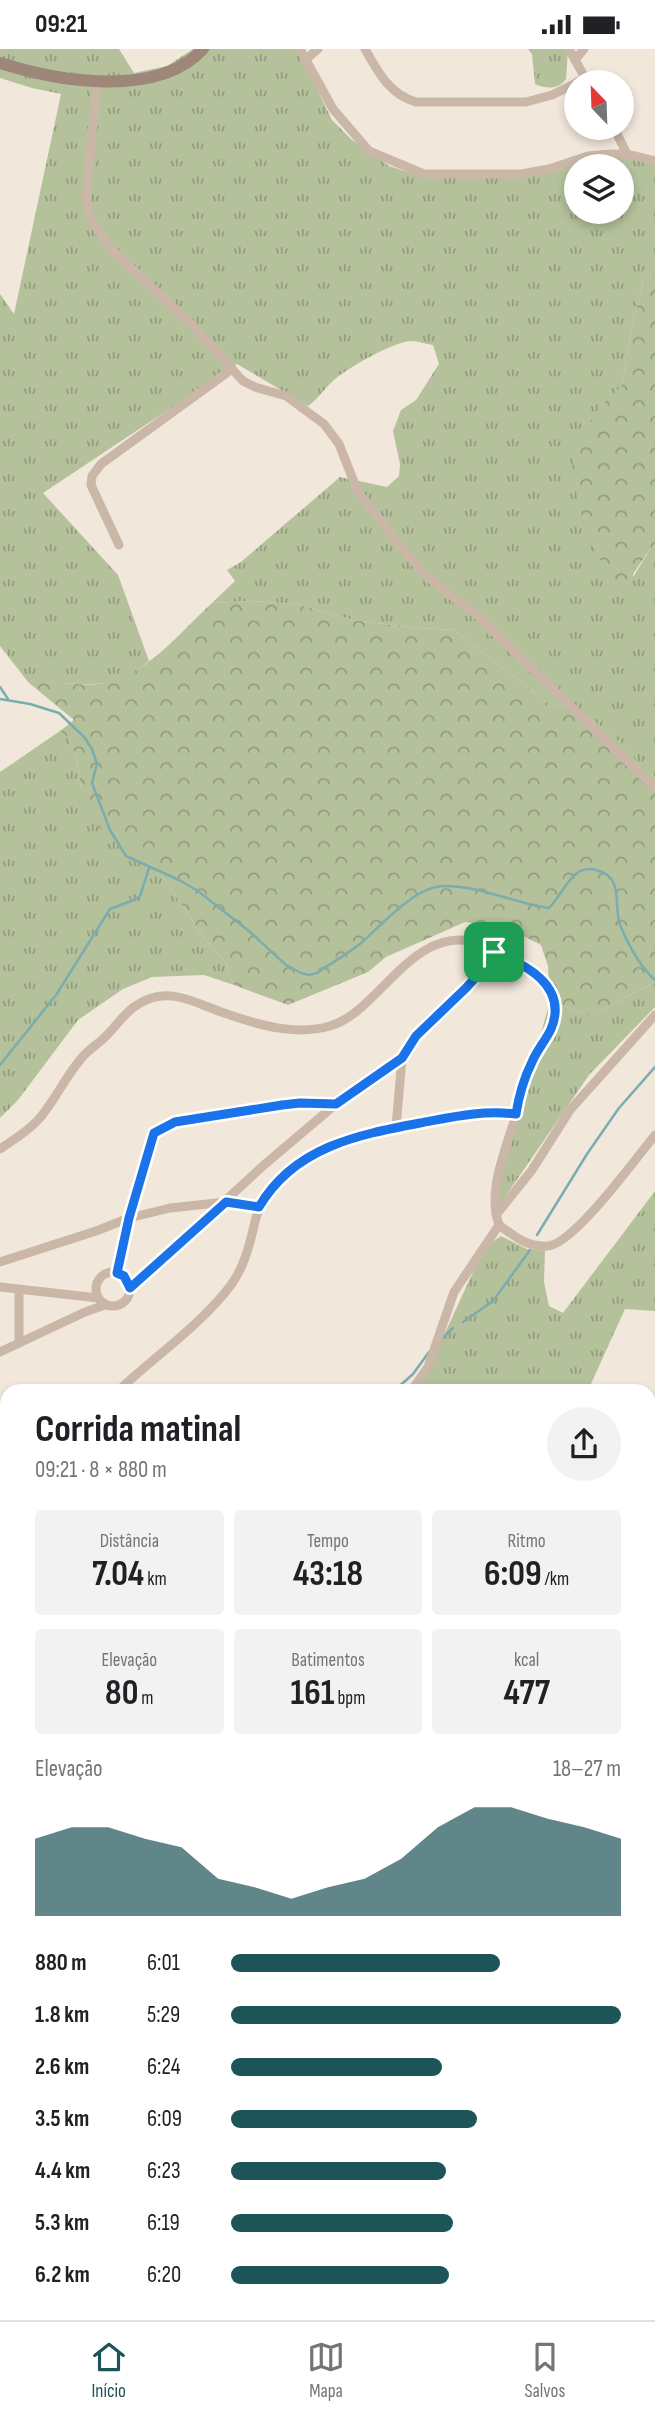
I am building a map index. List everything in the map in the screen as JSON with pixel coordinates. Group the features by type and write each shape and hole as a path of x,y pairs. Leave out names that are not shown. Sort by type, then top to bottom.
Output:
{"street":[{"path":"0,63 48,75 97,81 135,79 181,66 203,49"},
{"path":"300,49 333,109 369,151 424,174 521,174 564,164"},
{"path":"305,60 318,49"},
{"path":"569,49 578,70"},
{"path":"575,60 584,49"},
{"path":"369,50 385,83 404,98 416,102 526,102 564,89"},
{"path":"97,81 86,198 92,221 111,249 193,325 243,381 286,396 324,424 339,444 358,492 410,558 479,617 655,788"},
{"path":"620,140 627,154"},
{"path":"634,156 655,161"},
{"path":"119,545 91,485 92,476 101,464 232,369"},
{"path":"0,1149 38,1121 81,1058 128,1012 148,999 159,996 187,997 224,1013 278,1028 296,1031 323,1028 350,1016 408,963 435,945 470,941 512,959 537,974 547,985 555,1014 552,1027 526,1074 498,1178 494,1202 499,1226 527,1243 541,1247 557,1244 571,1234 598,1205 655,1135"},
{"path":"130,1288 264,1165 336,1104 402,1058 416,1036 466,988 494,952"},
{"path":"496,1215 532,1170 570,1110 655,1015"},
{"path":"396,1127 402,1058"},
{"path":"117,1273 129,1218 152,1138 159,1130 175,1122 282,1105 336,1104"},
{"path":"126,1384 205,1313 231,1285 247,1255 259,1207 281,1179 308,1156 345,1139 396,1127 480,1112 516,1114"},
{"path":"0,1262 129,1218 170,1207 226,1202 259,1207"},
{"path":"417,1384 428,1367 454,1292 499,1226"},
{"path":"0,1287 102,1301 119,1306 129,1296 130,1288 124,1276 117,1273 103,1275 98,1280 96,1287 102,1301"},
{"path":"19,1289 19,1343"},
{"path":"0,1352 102,1301"}],"green space":[{"path":"0,49 119,49 134,73 167,66 193,49 298,49 332,120 352,140 389,166 426,178 524,176 564,166 564,224 634,224 634,159 655,164 655,269 643,281 622,385 633,577 651,548 655,546 655,777 641,769 628,749 585,714 546,702 454,630 353,620 296,604 250,601 212,603 235,581 227,570 241,562 340,477 387,487 399,476 400,464 393,431 401,410 416,400 439,364 433,345 416,341 403,342 358,364 338,377 308,406 237,364 43,493 118,575 149,661 129,676 101,684 28,682 0,646 0,294 14,314 61,94 0,78"},
{"path":"528,49 568,49 564,81 552,87 535,84 532,54"},
{"path":"655,269 655,546 624,587 609,574 587,537 571,472 578,439 602,405 622,385 643,281"},
{"path":"250,601 296,604 353,620 454,630 546,702 585,714 628,749 641,769 655,777 655,982 590,1016 550,1001 548,966 541,945 508,928 465,922 386,957 368,972 288,1005 234,985 225,962 202,935 165,880 150,864 109,837 98,826 81,789 76,756 68,738 60,731 74,720 28,682 99,684 116,680 160,653 212,603"},
{"path":"60,731 68,738 76,756 81,789 165,880 202,935 225,962 234,985 204,975 152,977 123,989 78,1020 18,1100 0,1118 0,772"},
{"path":"655,982 655,1007 589,1075 498,1207 499,1185 550,1001 590,1016"},
{"path":"655,1191 655,1311 625,1309 591,1384 420,1384 484,1248 501,1236 527,1249 545,1251 544,1282 549,1306 563,1313"}],"waterway":[{"path":"0,687 8,699"},
{"path":"0,699 59,713 84,737 97,764 92,783 110,830 126,856 198,891 286,965 301,973 317,973 356,947 411,899 433,888 444,886 471,889 549,908 576,874 591,869 611,879 623,932 630,947 655,980"},
{"path":"0,1065 56,995 110,909 140,896 149,868"},
{"path":"537,1235 619,1108 655,1067"},
{"path":"463,1322 493,1301 530,1250"},
{"path":"441,1339 453,1328"},
{"path":"402,1384 429,1352"}],"route":[{"path":"494,952 525,965 537,974 547,985 555,1014 552,1027 532,1060 522,1084 516,1114 463,1114 384,1129 323,1148 294,1167 270,1191 259,1207 226,1202 130,1288 124,1276 117,1273 129,1218 154,1133 175,1122 282,1105 336,1104 402,1058 416,1036 466,988 494,952"}]}
